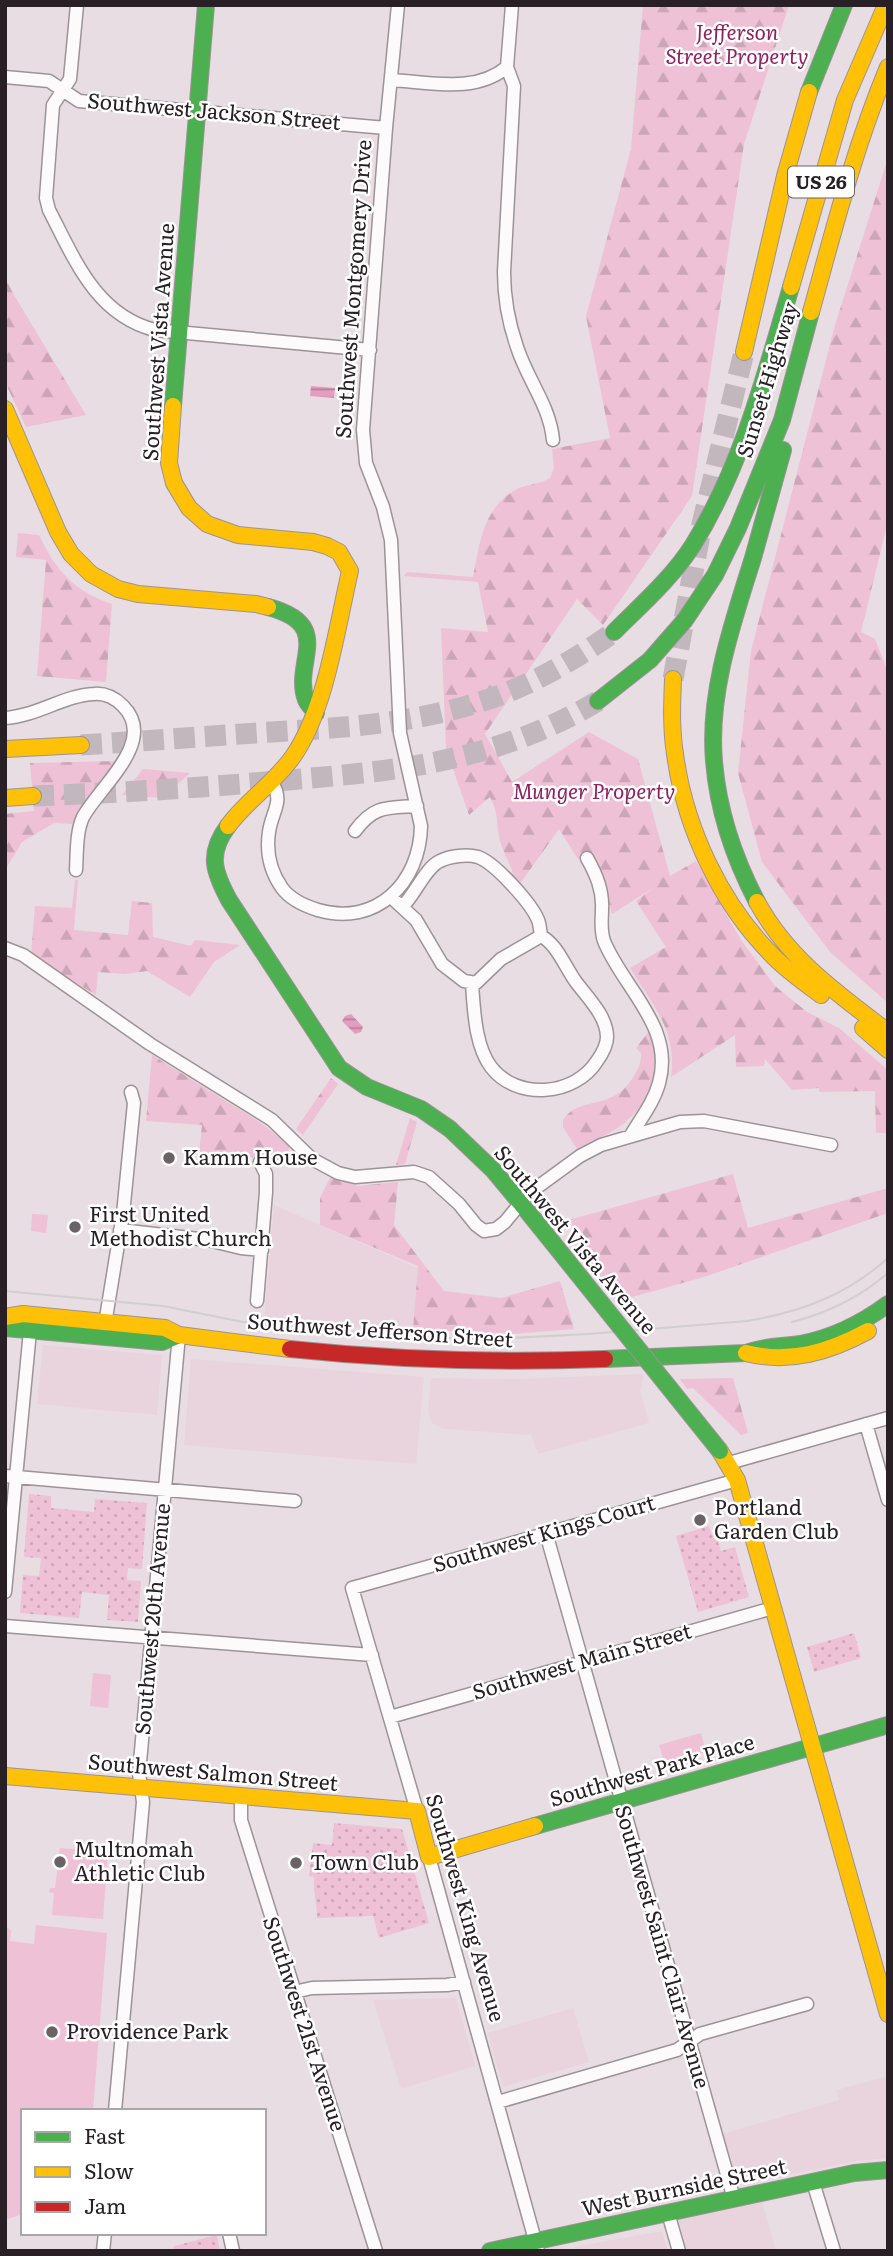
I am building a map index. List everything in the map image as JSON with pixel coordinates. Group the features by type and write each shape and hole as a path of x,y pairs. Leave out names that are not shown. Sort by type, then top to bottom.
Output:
{"main road":[{"name":"Southwest Vista Avenue","path":"206,5 178,333 169,463 172,477 184,501 201,520 214,528 239,535 321,544 339,552 349,567 349,579 316,713 292,758 221,835 214,861 216,876 339,1068 356,1082 430,1115 486,1163 724,1457 737,1480 888,2014"},
{"path":"744,352 795,138 824,53 844,5"},
{"name":"Sunset Highway","path":"614,632 661,585 692,546 730,475 754,410 845,100 886,5"},
{"name":"Sunset Highway","path":"598,701 650,660 685,620 715,575 738,528 782,420 843,196 872,105 888,67"},
{"path":"5,409 58,532 78,563 110,585 138,594 256,604 289,613 302,627 308,639 304,696 308,707 316,713"},
{"path":"782,420 783,449 732,626 717,690 713,733 716,785 737,860 771,926 783,943 886,1042"},
{"path":"673,679 671,725 678,773 697,837 718,880 746,923 771,954 793,974 886,1042"},
{"path":"5,750 81,745"},
{"path":"5,798 33,796"},
{"path":"746,1353 760,1347 799,1344 828,1338 855,1326 888,1304"},
{"name":"Southwest Jefferson Street","path":"5,1317 23,1314 162,1342 179,1335 286,1349 464,1361 517,1362 746,1353"},
{"path":"746,1353 761,1358 819,1352 845,1343 888,1318"},
{"name":"Southwest Jefferson Street","path":"5,1328 30,1331 104,1330"},
{"name":"Southwest Park Place","path":"429,1857 888,1725"},
{"name":"Southwest Salmon Street","path":"5,1776 416,1811"},
{"name":"Southwest King Avenue","path":"416,1811 429,1857"},
{"name":"West Burnside Street","path":"490,2251 537,2246 668,2213 854,2173 888,2170"}],"street":[{"path":"77,5 70,79 52,105 46,198 49,210 87,281 104,302 135,324 155,330 370,350"},
{"path":"398,5 391,80 474,84 491,79 507,67"},
{"path":"512,5 507,67 514,86 505,295 517,348 548,416 553,440"},
{"name":"Southwest Jackson Street","path":"5,77 49,81 79,101 386,128"},
{"name":"Southwest Montgomery Drive","path":"391,80 363,430 366,463 383,506 391,540 400,733 421,834 417,857 407,878 391,897"},
{"path":"5,718 32,714 93,694 116,700 131,718 135,737 131,750 97,795 80,824 76,870"},
{"path":"271,781 278,792 278,799 269,830 268,859 284,891 296,901 332,914 359,911 391,897 415,920 442,964 472,984 479,981 501,959 541,936"},
{"path":"355,831 366,817 382,809 417,806"},
{"path":"402,907 410,900 433,866 447,859 474,856 487,862 537,917 541,936 552,944 595,1007 606,1029 604,1050 581,1080 557,1088 522,1087 499,1075 491,1067 481,1046 472,984"},
{"path":"587,858 598,877 603,906 603,938 624,978 651,1017 663,1060 652,1102 631,1135"},
{"path":"5,948 23,955 150,1044 272,1120 312,1159 338,1173 368,1177 414,1172 429,1177 484,1231 496,1230 524,1207 561,1168 601,1144 681,1122 696,1121 831,1145"},
{"path":"104,1330 120,1230 134,1103 131,1092"},
{"path":"257,1301 267,1174 260,1162"},
{"path":"120,1230 208,1240 262,1250"},
{"path":"5,1592 10,1477 30,1331"},
{"name":"Southwest 20th Avenue","path":"115,2109 143,1802 139,1775 150,1637 179,1335"},
{"path":"724,1457 888,1418"},
{"path":"866,1424 888,1500"},
{"path":"10,1477 295,1501"},
{"name":"Southwest Kings Court","path":"352,1588 737,1480"},
{"name":"Southwest Saint Clair Avenue","path":"546,1533 733,2199"},
{"name":"Southwest King Avenue","path":"352,1588 416,1811"},
{"name":"Southwest Main Street","path":"390,1717 773,1608"},
{"path":"5,1626 372,1655"},
{"name":"Southwest 21st Avenue","path":"241,1796 241,1820 376,2251"},
{"name":"Southwest King Avenue","path":"429,1857 537,2246"},
{"path":"294,1992 312,1988 447,1985 464,1982"},
{"path":"498,2102 677,2050 704,2034 807,2004"},
{"path":"813,2182 834,2251"},
{"path":"668,2213 679,2251"}],"shaded area":[{"path":"311,386 335,388 334,398 310,396"},
{"path":"351,1014 363,1027 361,1032 355,1034 342,1021 345,1016"},
{"path":"274,1205 418,1268 414,1331 264,1322"},
{"path":"43,1345 162,1355 157,1415 37,1404"},
{"path":"191,1359 424,1377 416,1464 184,1445"},
{"path":"644,1374 640,1390 649,1423 538,1454 531,1435 444,1429 432,1423 428,1412 431,1378 517,1379"},
{"path":"456,1998 475,2066 401,2089 373,2000"},
{"path":"573,2008 589,2062 503,2087 488,2033"},
{"path":"888,2076 888,2158 856,2161 740,2185 737,2183 722,2134 839,2100 836,2090"},
{"path":"761,2197 776,2251 677,2251 666,2217"},
{"path":"662,2231 668,2251 576,2251 574,2247"}],"green space":[{"path":"643,5 789,5 744,144 692,496 603,625 577,599 485,734 512,782 589,732 638,759 670,876 696,861 741,940 775,986 807,1012 839,1028 888,1070 888,1133 876,1133 875,1091 820,1092 819,1088 792,1090 765,1059 764,1066 736,1067 735,1035 671,1077 672,1060 667,1031 630,968 666,947 636,901 653,888 612,914 602,874 591,852 578,859 559,829 517,888 509,880 513,873 500,841 493,803 490,797 469,815 446,749 441,628 488,632 478,582 404,576 407,572 473,577 481,538 490,515 507,496 519,488 550,478 554,468 552,449 610,438 586,316 631,149"},
{"path":"888,158 888,521 861,632 875,639 888,672 888,1003 830,952 762,862 738,773 751,651 835,325"},
{"path":"5,278 86,415 26,427 5,382"},
{"path":"18,533 39,535 52,559 68,578 87,593 112,604 106,682 37,676 46,560 16,557"},
{"path":"118,761 72,824 54,823 22,842 5,870 5,814 34,811 30,763"},
{"path":"143,769 190,773 162,798 122,795"},
{"path":"75,880 78,880 74,930 128,935 132,901 152,903 153,937 191,946 195,940 240,945 214,962 190,997 147,971 125,974 98,972 96,995 31,955 35,906 72,908"},
{"path":"650,1030 654,1045 654,1073 645,1098 628,1120 616,1129 577,1149 563,1127 563,1120 570,1112 615,1096 624,1089 640,1064 641,1053 636,1048"},
{"path":"152,1055 258,1121 289,1145 288,1161 199,1153 202,1125 146,1121"},
{"path":"331,1078 338,1084 303,1135 296,1129"},
{"path":"410,1118 417,1122 405,1164 396,1165"},
{"path":"733,1174 748,1228 888,1188 888,1213 704,1277 625,1299 593,1271 585,1240 569,1220"},
{"path":"331,1176 357,1186 398,1182 394,1225 444,1291 501,1298 560,1281 574,1329 512,1334 413,1329 418,1266 320,1225 320,1198"},
{"path":"32,1214 48,1215 46,1233 31,1231"},
{"path":"733,1378 748,1433 741,1435 693,1388 687,1389 680,1379"},
{"path":"29,1494 51,1496 51,1508 94,1512 95,1499 147,1503 142,1569 128,1568 127,1580 141,1581 138,1622 107,1620 109,1595 82,1592 79,1618 20,1613 23,1575 39,1576 41,1558 24,1557"},
{"path":"709,1526 711,1533 715,1532 721,1551 735,1547 749,1597 698,1612 676,1536"},
{"path":"854,1633 861,1658 814,1672 807,1647"},
{"path":"93,1673 111,1675 108,1708 90,1706"},
{"path":"701,1733 706,1752 665,1764 659,1745"},
{"path":"334,1823 402,1829 429,1923 379,1938 373,1916 317,1918 314,1877 309,1876 313,1843 332,1845"},
{"path":"60,1848 108,1852 103,1919 52,1915 54,1893 49,1892 50,1888 55,1888"},
{"name":"Providence Park","path":"5,1925 11,1931 10,1941 34,1944 36,1925 107,1933 93,2109 21,2109 21,2215 5,2220"},
{"path":"217,2235 220,2251 173,2249 174,2246"}],"tunnel":[{"path":"673,679 702,524 744,352"},
{"path":"81,745 346,727 443,712 506,693 562,666 614,632"},
{"path":"33,796 216,786 403,768 482,751 520,738 559,722 598,701"}],"tram line":[{"path":"5,1291 163,1306 272,1326 491,1339 588,1334 767,1317 805,1307 840,1292 888,1258"},
{"path":"792,1322 843,1303 888,1273"}],"traffic: fast":[{"path":"173,406 206,5"},
{"path":"809,92 844,5"},
{"path":"614,632 676,569 710,515 751,419 791,287"},
{"path":"598,701 650,660 685,620 715,575 738,528 782,420 811,312"},
{"path":"757,902 734,851 723,816 716,780 713,735 718,683 724,658 783,450"},
{"path":"268,607 289,615 301,624 306,634 303,686 306,700 316,713"},
{"path":"228,826 221,836 215,854 217,872 224,890 339,1068 367,1087 421,1109 450,1129 493,1170 528,1212"},
{"path":"528,1212 720,1451"},
{"path":"605,1359 746,1353 800,1344 846,1329 888,1304"},
{"path":"5,1328 162,1342 179,1335"},
{"path":"535,1826 888,1725"},
{"path":"490,2251 854,2173 888,2170"}],"traffic: slow":[{"path":"791,287 845,100 886,5"},
{"path":"811,312 855,157 888,67"},
{"path":"744,352 785,176 809,92"},
{"path":"173,406 169,463 174,483 189,508 207,524 238,535 313,542 327,546 339,552 350,571 329,666 305,736 287,765 228,826"},
{"path":"5,409 58,532 71,554 91,574 118,589 138,594 268,607"},
{"path":"673,679 673,735 680,782 687,810 708,864 722,890 756,937 786,968 821,995"},
{"path":"5,749 81,745"},
{"path":"5,798 33,796"},
{"path":"757,902 784,941 815,974 888,1032"},
{"path":"863,1028 888,1050"},
{"path":"5,1317 23,1314 165,1328 179,1335 290,1349"},
{"path":"746,1353 778,1357 809,1354 839,1345 868,1331"},
{"path":"720,1451 737,1480 888,2014"},
{"path":"5,1776 417,1811 429,1857 535,1826"}],"traffic: jam":[{"path":"290,1349 447,1360 605,1359"}],"place":[{"name":"Kamm House","path":"169,1158"},
{"name":"First United Methodist Church","path":"75,1227"},
{"name":"Portland Garden Club","path":"700,1520"},
{"name":"Multnomah Athletic Club","path":"60,1862"},
{"name":"Town Club","path":"296,1863"},
{"name":"Providence Park","path":"52,2032"}],"park label":[{"name":"Jefferson Street Property","path":"737,45"},
{"name":"Munger Property","path":"594,792"}]}
